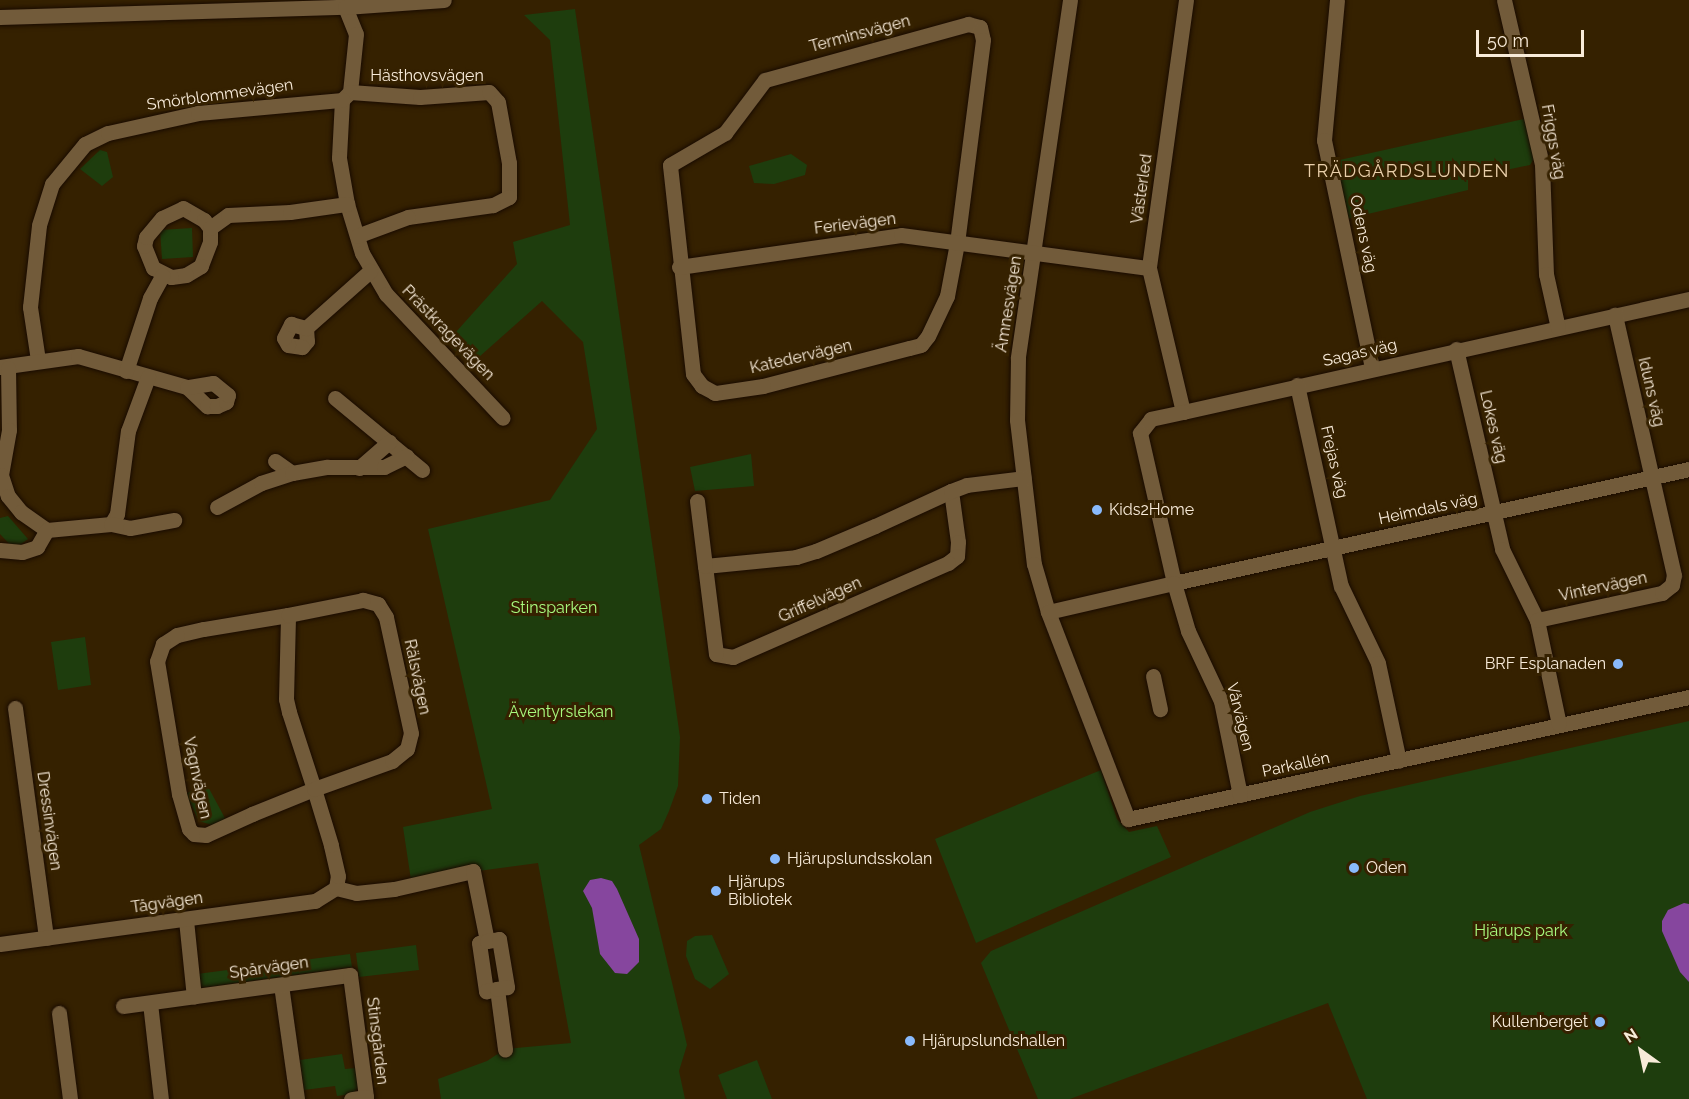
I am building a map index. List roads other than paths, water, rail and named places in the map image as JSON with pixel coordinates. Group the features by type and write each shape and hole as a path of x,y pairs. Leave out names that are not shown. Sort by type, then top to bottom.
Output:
{"street":[{"path":"0,17 345,8 444,0"},
{"name":"Ämnesvägen","path":"1048,612 1034,564 1016,386 1070,0"},
{"name":"Västerled","path":"1149,268 1186,0"},
{"name":"Odens väg","path":"1337,0 1324,140 1372,368"},
{"name":"Friggs väg","path":"1504,0 1542,165 1546,273 1558,328"},
{"name":"Prästkragevägen","path":"345,8 356,34 339,158 347,204 370,271 386,294 503,418"},
{"name":"Terminsvägen","path":"679,267 670,165 725,133 765,80 968,24 980,27 982,40 957,243"},
{"name":"Hästhovsvägen","path":"346,96 420,97 489,92 498,102 509,163 509,197 493,205 408,217 357,236"},
{"name":"Smörblommevägen","path":"38,360 30,307 39,225 52,184 85,144 108,133 198,113 346,96"},
{"path":"210,228 228,215 290,212 347,204"},
{"path":"183,208 193,210 210,228 210,242 201,266 178,278 163,275 145,257 146,237 162,218 183,208"},
{"name":"Ferievägen","path":"679,267 901,236 1035,253"},
{"name":"Katedervägen","path":"679,267 693,374 702,386 716,393 763,386 921,345 947,296 957,243"},
{"path":"1035,253 1149,268 1183,412 1151,419 1140,433 1174,583"},
{"path":"306,328 370,271"},
{"path":"126,371 150,298 163,275"},
{"name":"Sagas väg","path":"1183,412 1456,349 1689,300"},
{"name":"Iduns väg","path":"1616,315 1651,477"},
{"name":"Lokes väg","path":"1456,349 1505,560 1537,620 1559,724"},
{"path":"174,520 130,528 111,524 47,530 32,522 4,498 1,475 10,411 4,367 38,360 78,356 188,387"},
{"path":"111,524 117,514 128,431 148,377"},
{"name":"Frejas väg","path":"1297,386 1346,602 1378,663 1399,761"},
{"path":"335,398 422,470"},
{"path":"359,468 389,441"},
{"path":"217,507 261,483 291,473 327,467 384,467 407,456"},
{"path":"275,461 291,473"},
{"name":"Heimdals väg","path":"1048,612 1689,469"},
{"name":"Vintervägen","path":"1537,620 1662,593 1672,585 1674,575 1651,477"},
{"path":"705,566 796,557 967,485 1024,478"},
{"name":"Griffelvägen","path":"697,501 716,654 733,657 948,563 957,556 958,542 951,491"},
{"path":"0,550 22,552 37,547 47,530"},
{"name":"Vårvägen","path":"1174,583 1188,631 1221,701 1240,795"},
{"name":"Rälsvägen","path":"203,629 363,600 378,604 386,617 411,732 407,749 392,761 314,789"},
{"name":"Parkallén","path":"1048,612 1128,819 1689,697"},
{"path":"288,615 286,699 314,789 337,882 356,893 394,889 473,872 487,941"},
{"name":"Vagnvägen","path":"203,629 177,635 163,644 157,661 189,829 194,834 206,835 314,789"},
{"path":"1153,676 1160,710"},
{"name":"Dressinvägen","path":"15,708 46,938"},
{"name":"Tågvägen","path":"0,944 315,901 337,882"},
{"path":"186,920 194,997"},
{"path":"499,939 507,987 497,989 486,991 479,943 499,939"},
{"name":"Spårvägen","path":"123,1006 350,975"},
{"name":"Stinsgården","path":"350,975 366,1097 351,1099"},
{"path":"281,985 297,1099"},
{"path":"497,989 504,1049"},
{"path":"150,1003 161,1099"},
{"path":"59,1013 70,1099"}],"place":[{"name":"Kids2Home","path":"1097,510"},
{"name":"BRF Esplanaden","path":"1618,664"},
{"name":"Tiden","path":"707,799"},
{"name":"Hjärupslundsskolan","path":"775,859"},
{"name":"Oden","path":"1354,868"},
{"name":"Hjärups Bibliotek","path":"716,891"},
{"name":"Kullenberget","path":"1600,1022"},
{"name":"Hjärupslundshallen","path":"910,1041"}],"district":[{"name":"TRÄDGÅRDSLUNDEN","path":"1407,171"}],"park label":[{"name":"Stinsparken","path":"554,608"},
{"name":"Äventyrslekan","path":"561,712"},
{"name":"Hjärups park","path":"1521,931"}]}
